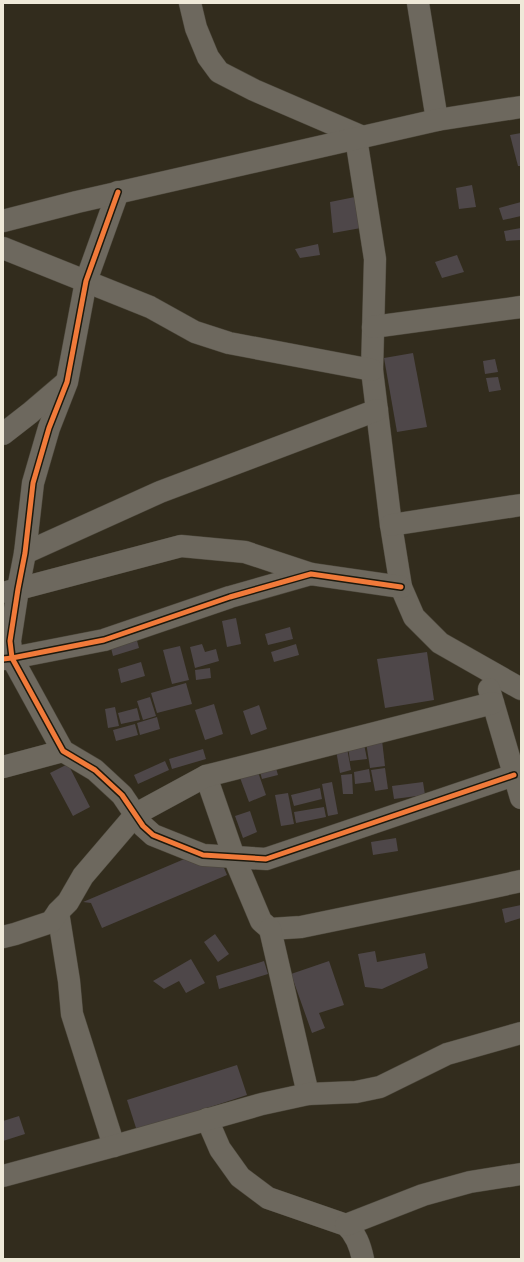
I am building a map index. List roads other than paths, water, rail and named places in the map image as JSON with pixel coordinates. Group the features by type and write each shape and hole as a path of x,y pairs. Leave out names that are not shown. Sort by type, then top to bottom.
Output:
{"street":[{"path":"190,3 196,28 208,57 219,72 254,90 360,137"},
{"path":"418,3 437,120"},
{"path":"3,221 118,192 437,120 521,107"},
{"path":"360,137 375,259 372,370 391,525 401,587 414,617 440,642 521,689"},
{"path":"118,192 86,282 67,382 49,428 33,483 25,552 11,591 10,641 7,659 63,751 95,770 122,795 143,826 153,836 203,855 266,859 514,776"},
{"path":"3,248 150,307 195,332 230,343 372,370"},
{"path":"372,327 521,307"},
{"path":"3,434 67,382"},
{"path":"25,552 160,492 377,410"},
{"path":"391,525 521,505"},
{"path":"11,591 181,546 245,552 311,574 401,587"},
{"path":"7,659 104,640 230,597 311,574"},
{"path":"483,667 521,798"},
{"path":"3,937 51,922 68,902 83,876 136,814 206,776 493,703"},
{"path":"3,767 63,751"},
{"path":"206,776 234,857 262,922 270,929 308,1094"},
{"path":"270,929 301,927 521,881"},
{"path":"58,912 69,981 72,1014 114,1146"},
{"path":"3,1176 262,1104 308,1094 356,1092 380,1087 447,1054 521,1033"},
{"path":"207,1119 220,1149 240,1177 268,1198 346,1225 352,1230 360,1245 363,1259"},
{"path":"346,1225 423,1195 470,1182 521,1174"}]}
